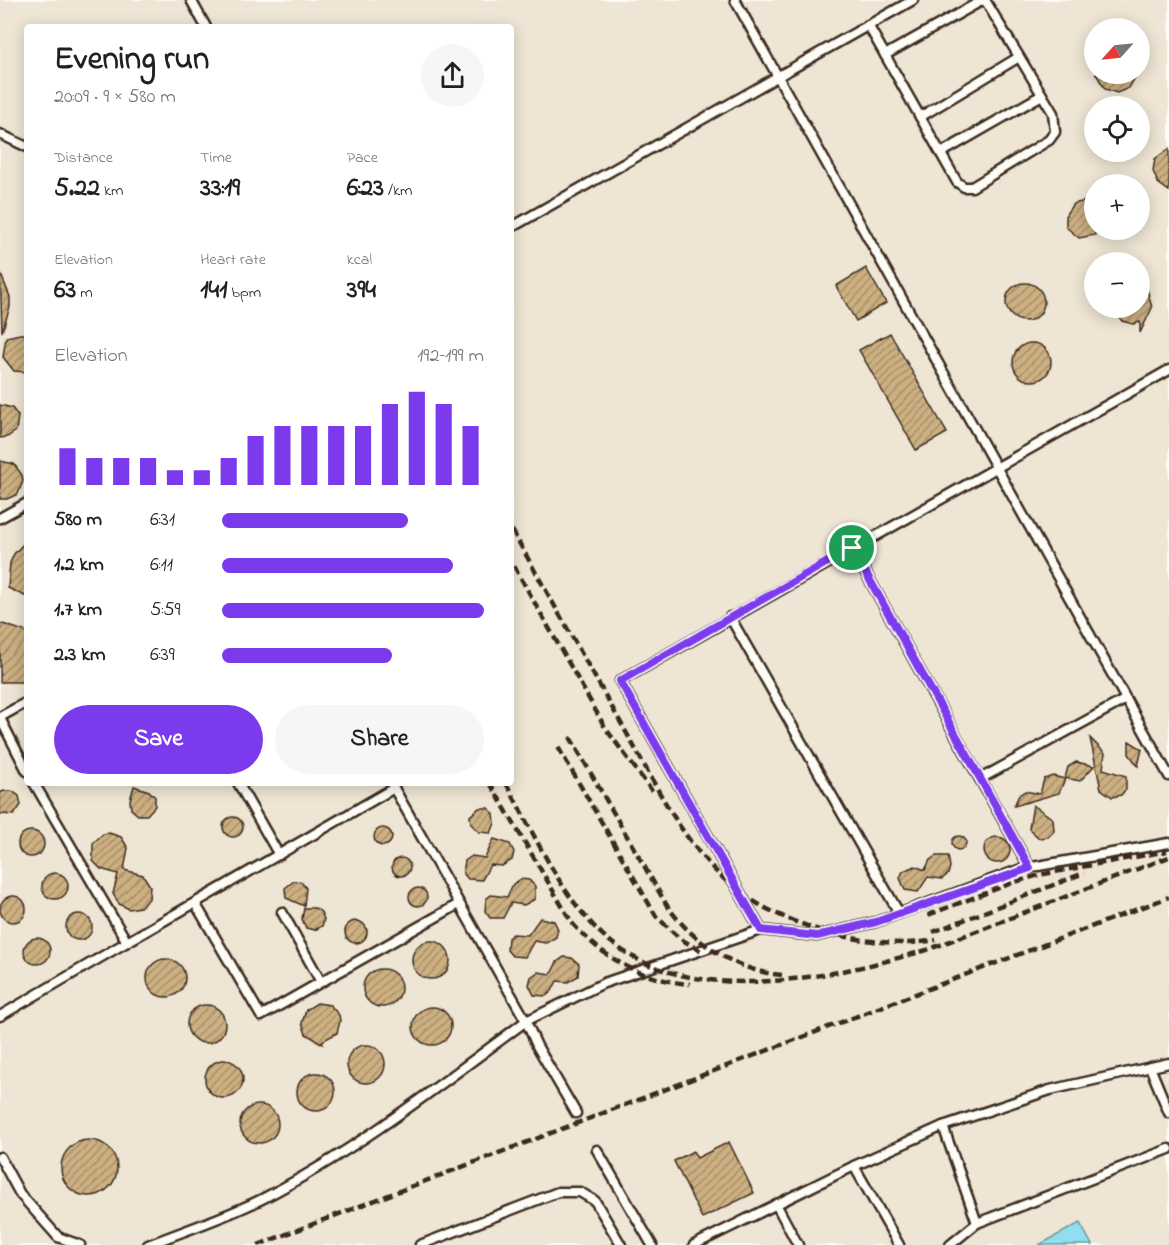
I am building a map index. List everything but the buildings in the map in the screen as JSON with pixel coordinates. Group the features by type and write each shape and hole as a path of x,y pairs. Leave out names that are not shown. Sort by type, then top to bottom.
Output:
{"lane":[{"path":"190,0 204,24"},
{"path":"735,0 1169,776"},
{"path":"514,226 914,0"},
{"path":"868,26 957,182 964,187 972,187 982,181 1049,140 1055,132 1053,113 984,0 885,55"},
{"path":"920,117 1019,57"},
{"path":"941,153 1042,95"},
{"path":"0,134 24,146"},
{"path":"761,930 620,681 1169,370"},
{"path":"0,518 24,505"},
{"path":"852,548 1030,868"},
{"path":"730,617 899,914"},
{"path":"980,779 1126,699"},
{"path":"24,704 0,718 24,765"},
{"path":"36,786 127,942"},
{"path":"240,786 279,855"},
{"path":"0,1016 279,855 392,786 576,1113"},
{"path":"148,1245 261,1200 384,1127 526,1021 604,983 761,930 817,936 899,914 1030,868 1169,843"},
{"path":"195,903 261,1016 459,904"},
{"path":"282,912 321,982"},
{"path":"694,1245 713,1241 776,1204 943,1126 1050,1090 1169,1063"},
{"path":"1150,1067 1169,1113"},
{"path":"943,1126 977,1223"},
{"path":"950,1245 977,1223 1169,1149"},
{"path":"597,1150 652,1245"},
{"path":"0,1157 20,1194 58,1237 80,1245"},
{"path":"854,1166 900,1245"},
{"path":"420,1245 558,1192 580,1192 595,1201 621,1245"},
{"path":"776,1204 798,1245"}],"shaded area":[{"path":"0,0 1169,0 1169,1245 0,1245"}],"water":[{"path":"1080,1223 1092,1245 1039,1245"}],"railway":[{"path":"514,534 660,793 685,833 714,869 751,900 800,924 856,939 911,943 936,940"},
{"path":"514,566 606,729 652,791"},
{"path":"570,737 676,918 702,942 732,961 765,973 782,975"},
{"path":"558,747 656,916 679,938 701,951"},
{"path":"492,786 572,923 584,936 625,966 656,978 690,984"},
{"path":"508,786 555,874 591,923 625,952 663,970 706,980 751,982 797,978 887,961 927,950 1169,857"},
{"path":"928,915 1039,875 1167,851"},
{"path":"933,932 1084,873"},
{"path":"258,1245 1169,897"}],"route":[{"path":"852,548 1030,868 1021,869 876,922 817,936 761,930 620,681 852,548"}]}
